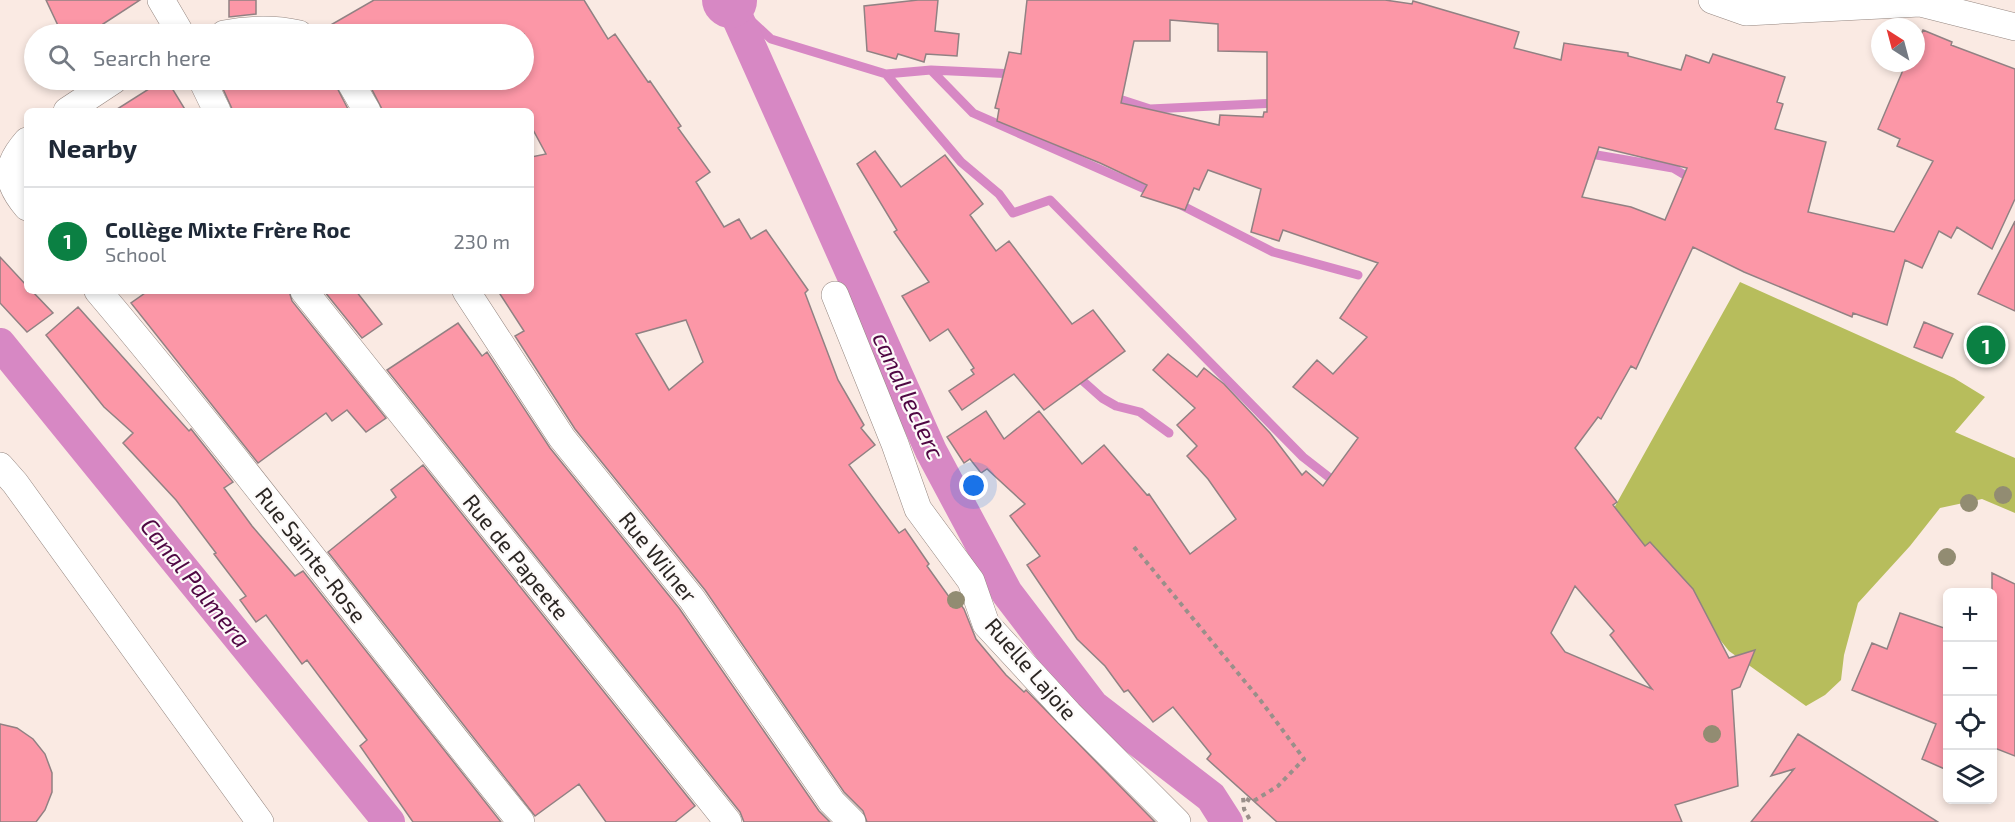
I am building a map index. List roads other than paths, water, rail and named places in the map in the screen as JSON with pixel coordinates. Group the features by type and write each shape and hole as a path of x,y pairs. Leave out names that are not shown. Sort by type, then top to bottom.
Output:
{"street":[{"path":"161,0 175,24"},
{"path":"1712,0 1746,12 1920,3 2015,27"},
{"path":"72,108 99,90"},
{"path":"207,90 216,108"},
{"path":"355,90 365,108"},
{"path":"24,144 13,157 10,167 13,190 24,203"},
{"name":"Rue Sainte-Rose","path":"100,294 291,527 430,710 521,822"},
{"name":"Rue de Papeete","path":"306,294 728,822"},
{"name":"Rue Wilner","path":"468,294 562,438 693,599 832,802 852,822"},
{"name":"Ruelle Lajoie","path":"835,295 895,444 918,508 971,581 986,624 1069,714 1177,822"},
{"path":"0,466 15,483 260,822"}],"waterway":[{"path":"730,1 771,39 886,74 931,70 973,113 1156,194"},
{"name":"canal leclerc","path":"730,1 931,451 1007,593 1093,706 1211,797 1227,822"},
{"path":"931,70 1015,74"},
{"path":"886,74 961,162 999,194 1013,213 1050,200 1303,457 1339,485"},
{"path":"1110,96 1150,109 1277,103"},
{"path":"1585,153 1673,168 1693,180"},
{"path":"1177,203 1273,252 1358,275"},
{"name":"Canal Palmera","path":"0,344 389,822"},
{"path":"1075,374 1102,398 1116,406 1140,412 1169,433"}],"place":[{"name":"Collège Mixte Frère Roc","path":"1986,345"}]}
